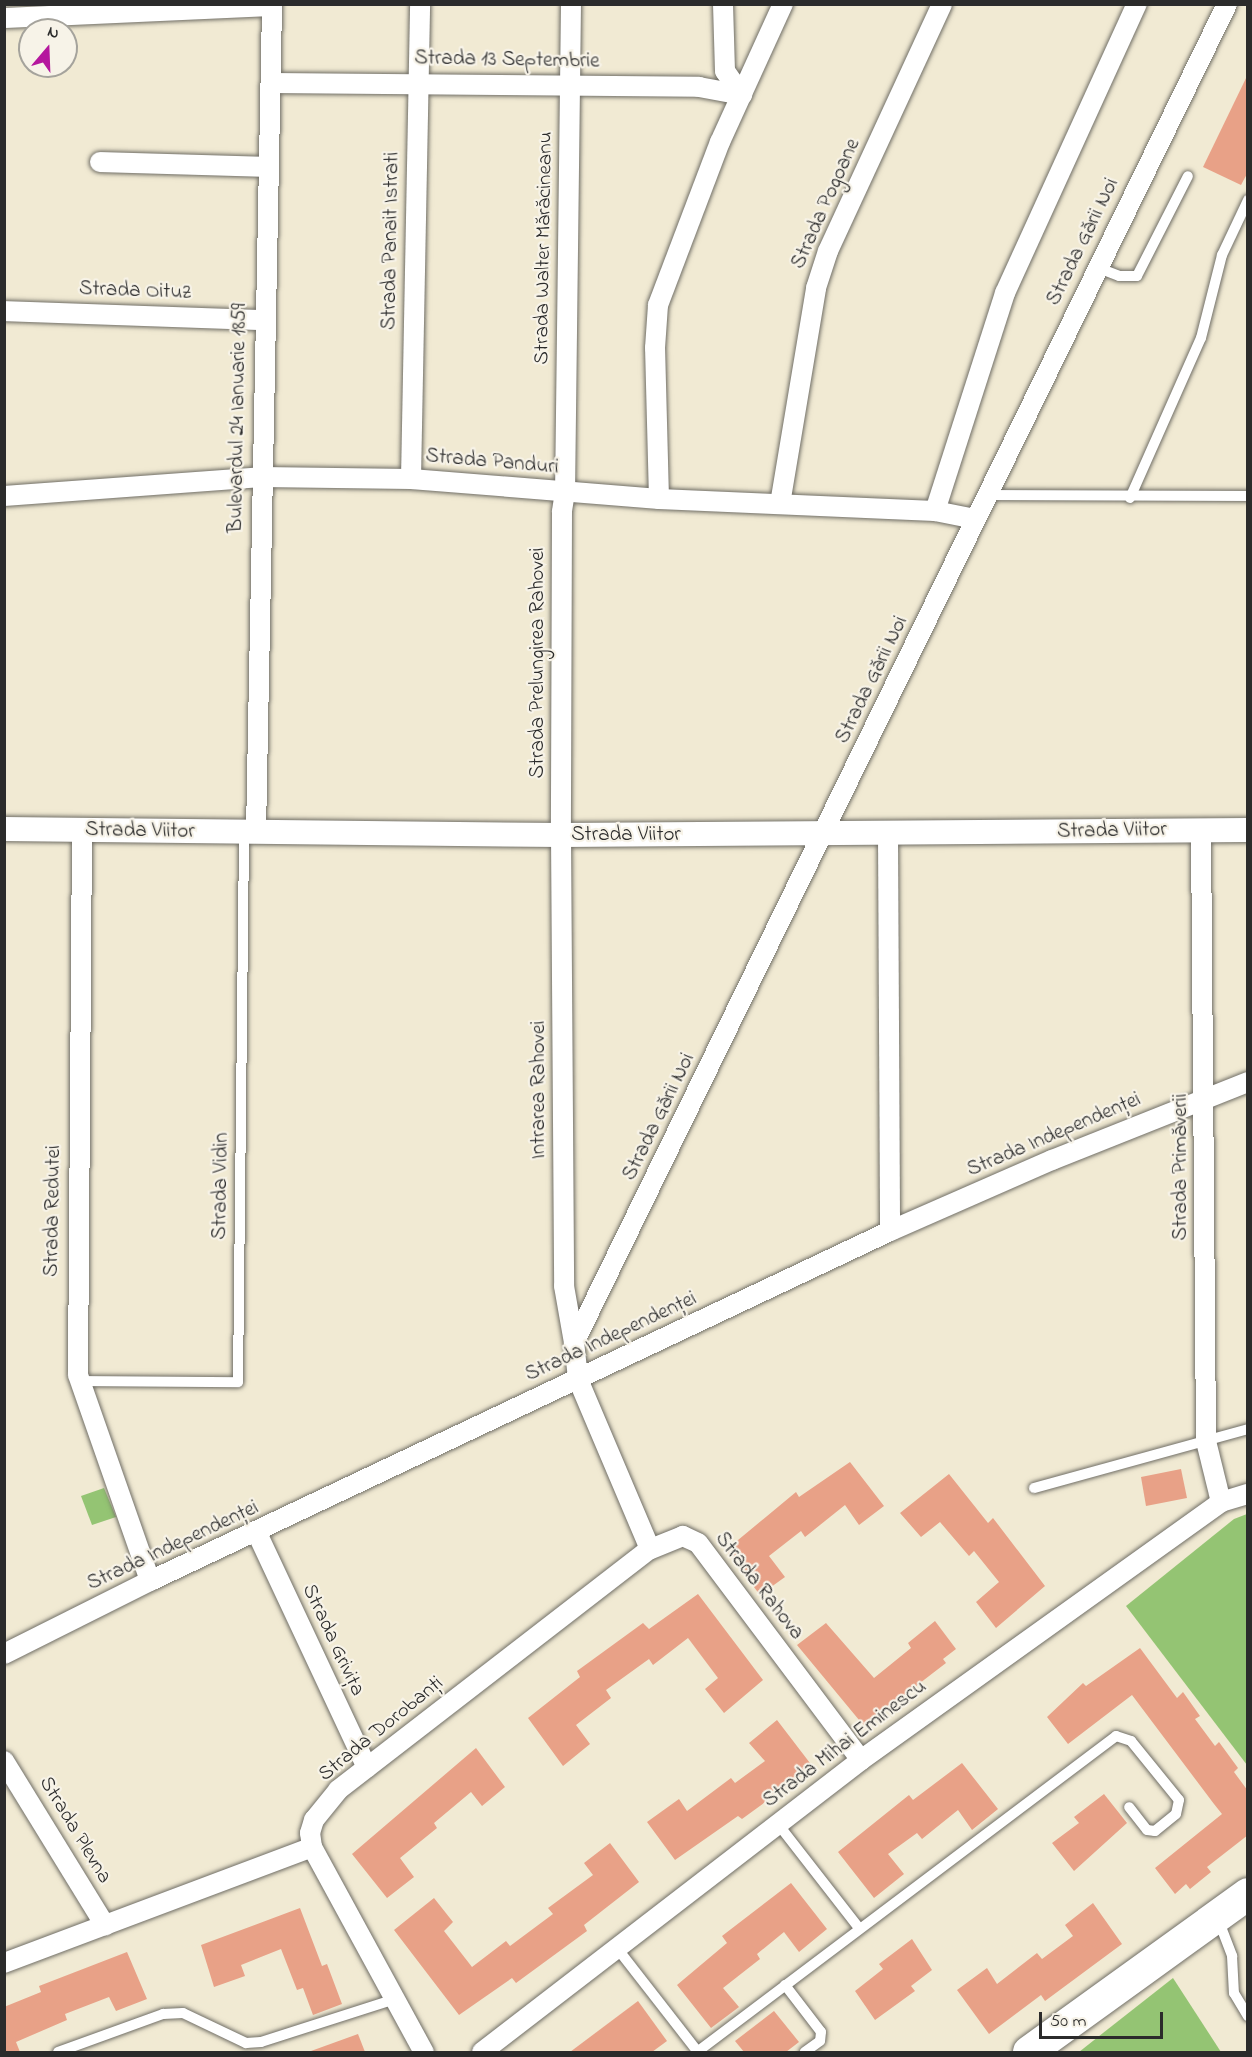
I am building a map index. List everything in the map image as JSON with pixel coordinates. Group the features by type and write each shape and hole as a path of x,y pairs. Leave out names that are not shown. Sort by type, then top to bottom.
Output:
{"main road":[{"path":"1029,2052 1248,1894"}],"street":[{"name":"Strada Panait Istrati","path":"411,479 420,4"},
{"name":"Strada Walter Mărăcineanu","path":"565,492 571,4"},
{"path":"723,4 725,71 742,95"},
{"path":"659,499 655,348 658,305 742,95 783,4"},
{"name":"Strada Pogoane","path":"780,504 807,324 828,251 942,4"},
{"path":"935,511 1005,293 1137,4"},
{"name":"Strada Gării Noi","path":"574,1343 824,834 1096,267 1227,4"},
{"path":"4,18 272,5"},
{"name":"Bulevardul 24 Ianuarie 1859","path":"250,832 272,5"},
{"name":"Strada 13 Septembrie","path":"271,83 419,82 699,87 742,95"},
{"path":"100,162 269,167"},
{"name":"Strada Oituz","path":"4,310 263,320"},
{"name":"Strada Panduri","path":"4,496 261,477 411,479 659,499 935,511 975,519"},
{"name":"Strada Prelungirea Rahovei","path":"561,835 562,512 565,492"},
{"name":"Strada Viitor","path":"4,829 561,835 1248,830"},
{"name":"Strada Redutei","path":"82,830 76,1335 80,1382 150,1581"},
{"name":"Strada Primăverii","path":"1201,830 1206,1441 1221,1502"},
{"path":"888,834 890,1231"},
{"name":"Intrarea Rahovei","path":"561,835 564,1286 574,1343"},
{"name":"Strada Independenței","path":"4,1654 150,1581 257,1533 890,1231 1052,1160 1248,1082"},
{"path":"574,1343 578,1379 650,1549"},
{"name":"Strada Mihai Eminescu","path":"482,2052 861,1760 1221,1502 1248,1494"},
{"name":"Strada Grivița","path":"257,1533 366,1768"},
{"name":"Strada Rahova","path":"650,1549 683,1536 698,1543 861,1760"},
{"name":"Strada Dorobanți","path":"312,1847 310,1833 314,1820 338,1790 650,1549"},
{"name":"Strada Plevna","path":"4,1761 105,1925"},
{"path":"4,1963 312,1847 424,2052"}],"lane":[{"path":"1096,267 1119,276 1137,276 1188,176"},
{"path":"1130,498 1201,339 1222,255 1248,200"},
{"path":"987,495 1130,498 1248,496"},
{"name":"Strada Vidin","path":"80,1382 238,1382 250,832"},
{"path":"1034,1488 1248,1429"},
{"path":"617,1948 697,2052 1116,1736 1131,1741 1179,1800 1176,1814 1155,1831 1147,1830 1129,1807"},
{"path":"778,1824 859,1928"},
{"path":"1217,1916 1232,1956 1234,1993 1248,2016"},
{"path":"785,1985 821,2032 820,2041 805,2052"},
{"path":"58,2052 163,2014 183,2013 246,2043 261,2042 395,1999"}],"green space":[{"path":"104,1488 116,1517 92,1525 81,1496"},
{"path":"1247,1514 1247,1765 1126,1606 1234,1519"},
{"path":"1173,1978 1221,2052 1079,2052 1103,2033"}],"building":[{"path":"1248,74 1248,172 1241,185 1203,167"},
{"path":"850,1462 884,1506 859,1525 845,1505 805,1537 801,1531 769,1556 785,1577 760,1595 726,1550 796,1492 799,1497"},
{"path":"1181,1469 1187,1498 1146,1506 1141,1477"},
{"path":"949,1474 988,1523 993,1518 1045,1586 996,1628 976,1602 999,1582 974,1551 969,1556 940,1522 921,1537 900,1513"},
{"path":"698,1594 763,1680 724,1713 705,1689 718,1678 688,1638 653,1665 649,1659 606,1690 611,1698 576,1725 590,1744 563,1766 528,1718 580,1677 577,1671 643,1623 649,1629"},
{"path":"935,1621 956,1649 943,1659 946,1663 864,1726 797,1645 826,1623 874,1678 911,1648 908,1643"},
{"path":"1140,1648 1177,1698 1183,1692 1200,1716 1195,1719 1215,1746 1219,1742 1238,1768 1234,1772 1248,1791 1248,1835 1207,1867 1211,1872 1190,1889 1186,1884 1175,1894 1155,1868 1222,1814 1132,1695 1068,1744 1047,1717 1083,1683 1086,1686"},
{"path":"777,1720 813,1767 742,1819 738,1816 675,1860 647,1822 679,1799 687,1811 731,1778 735,1783 765,1761 749,1743"},
{"path":"476,1748 505,1787 482,1806 471,1792 434,1823 437,1828 400,1858 414,1877 387,1898 352,1854"},
{"path":"962,1763 998,1809 972,1830 958,1810 922,1839 917,1833 888,1854 904,1874 874,1898 838,1852 909,1795 913,1800"},
{"path":"1104,1794 1127,1823 1074,1871 1052,1843 1079,1823 1074,1817"},
{"path":"610,1843 639,1882 584,1925 587,1931 516,1983 512,1978 459,2015 394,1930 434,1898 453,1922 444,1931 472,1967 506,1941 510,1946 553,1914 548,1908 593,1875 584,1863"},
{"path":"791,1883 827,1929 799,1952 784,1932 757,1954 760,1959 723,1988 739,2007 711,2028 677,1985 727,1943 722,1936"},
{"path":"1093,1903 1122,1944 1045,2001 1041,1995 989,2034 957,1990 987,1968 997,1984 1037,1953 1042,1959 1073,1936 1065,1925"},
{"path":"300,1908 322,1966 327,1964 342,2004 313,2015 303,1988 297,1990 281,1949 241,1965 245,1976 214,1987 201,1945"},
{"path":"912,1939 932,1970 911,1986 915,1991 875,2020 855,1991 883,1969 879,1964"},
{"path":"127,1952 147,1999 116,2011 109,1997 65,2014 67,2020 16,2042 20,2052 4,2052 4,2007 41,1992 39,1986"},
{"path":"638,2001 667,2041 652,2052 570,2052"},
{"path":"774,2011 799,2042 786,2052 744,2052 735,2041"},
{"path":"358,2034 365,2052 311,2052 311,2051"}]}
